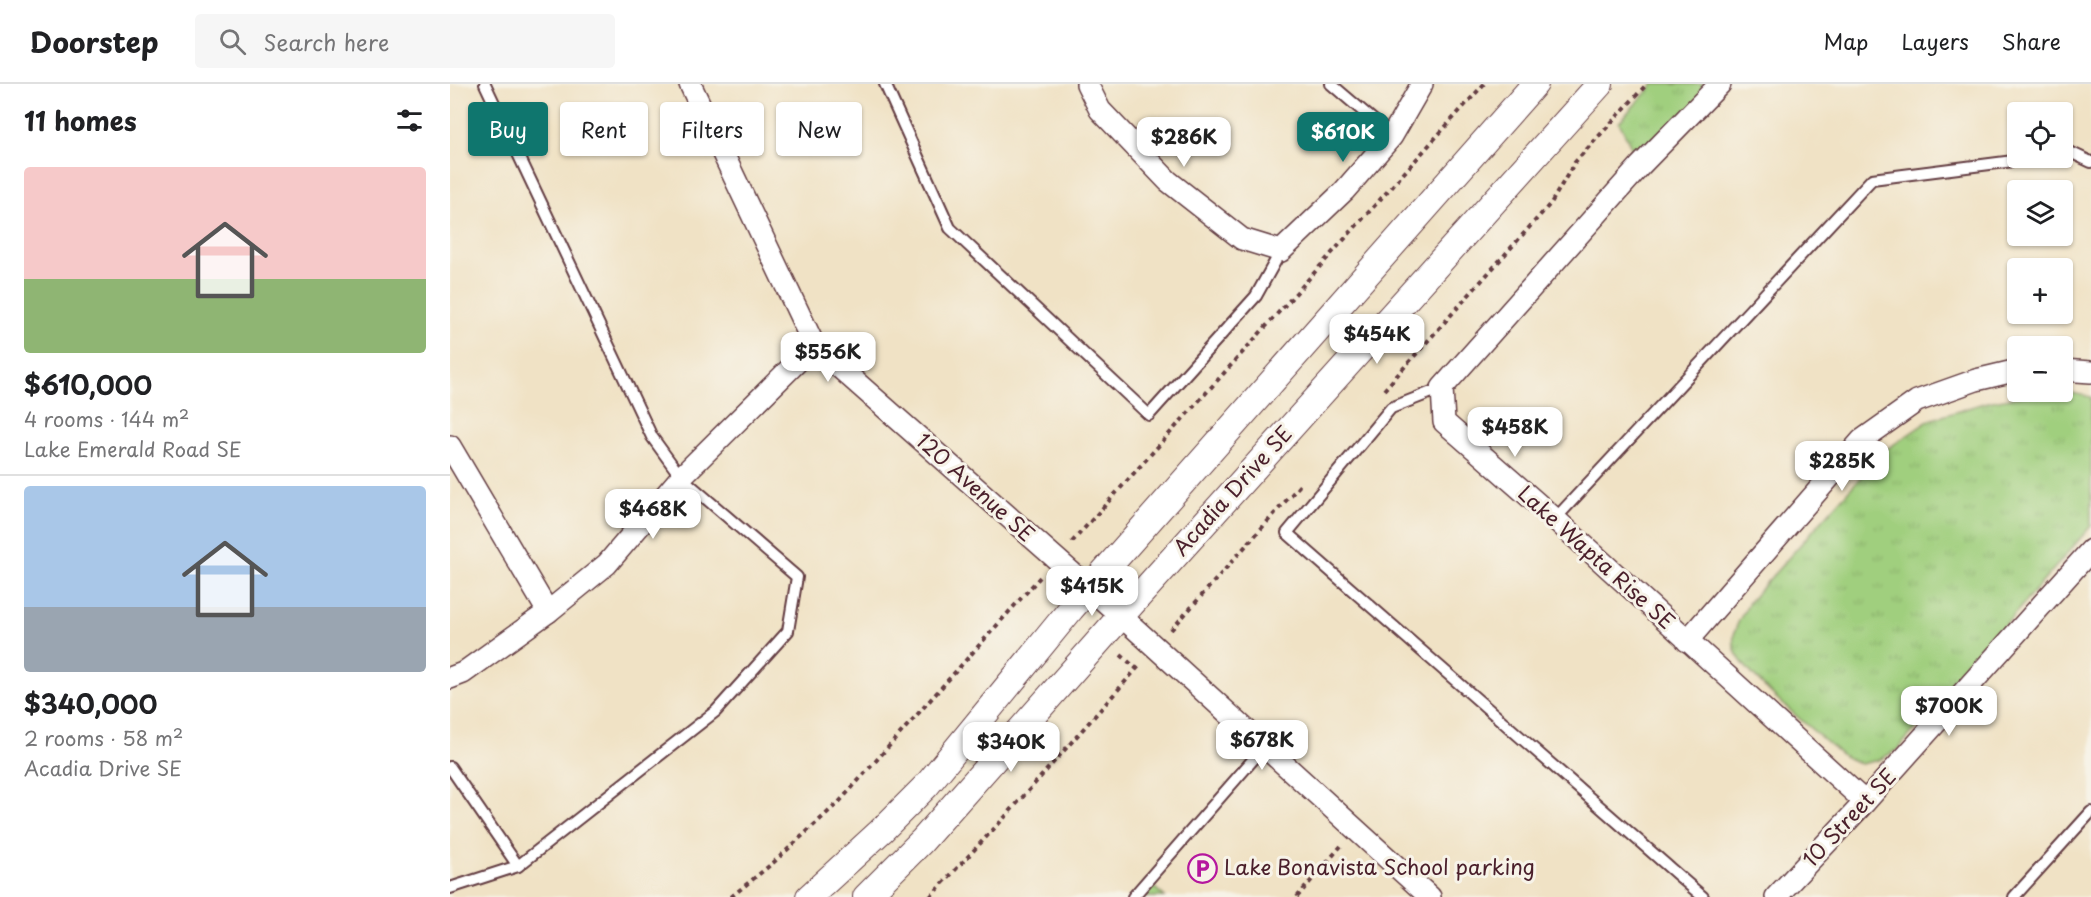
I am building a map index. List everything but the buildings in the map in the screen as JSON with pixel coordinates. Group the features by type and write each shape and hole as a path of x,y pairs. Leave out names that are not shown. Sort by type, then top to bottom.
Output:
{"street":[{"name":"120 Avenue SE","path":"690,84 814,345 1121,616 1430,897"},
{"path":"1087,84 1100,110 1168,180 1242,239 1281,251 1344,191 1392,136 1422,84"},
{"name":"Acadia Drive SE","path":"809,897 881,831 927,784 1089,589 1535,84"},
{"name":"Acadia Drive SE","path":"866,897 922,841 1121,616 1600,84"},
{"path":"1442,388 1640,166 1720,84"},
{"path":"450,678 463,673 548,612 607,564 681,477 814,345"},
{"path":"2073,371 2091,372"},
{"path":"1687,640 1862,440 1917,401 2007,373"},
{"name":"Lake Wapta Rise SE","path":"1442,388 1444,422 1555,519 1865,802"},
{"path":"450,446 548,612"},
{"name":"10 Street SE","path":"1776,897 1865,802 2091,550"}],"lane":[{"path":"450,888 518,866 716,711 788,631 797,578 681,477 652,438 486,84"},
{"path":"885,84 950,228 1149,416 1256,296 1281,251"},
{"path":"1331,84 1392,136"},
{"path":"2073,153 2091,162"},
{"path":"1555,519 1872,178 2007,162"},
{"path":"1442,388 1391,408 1287,533 1703,897"},
{"path":"1133,897 1264,747"},
{"path":"450,766 518,866"},
{"path":"2014,897 2091,812"}],"path":[{"path":"731,897 774,862 840,801 1484,84"},
{"path":"1377,398 1551,203 1575,162 1647,84"},
{"path":"930,897 1005,817 1306,478"},
{"path":"1121,655 1137,669"},
{"path":"1297,897 1355,830"}],"green space":[{"path":"1654,84 1720,84 1640,166 1619,122"},
{"path":"2073,393 2091,397 2091,526 1897,750 1879,760 1861,764 1843,756 1752,674 1735,650 1734,637 1737,625 1749,602 1884,451 1930,420 1987,402 2007,399 2007,402 2073,402"},
{"path":"1147,881 1165,897 1133,897"}],"place":[{"name":"Lake Bonavista School parking","path":"1203,868"}]}
